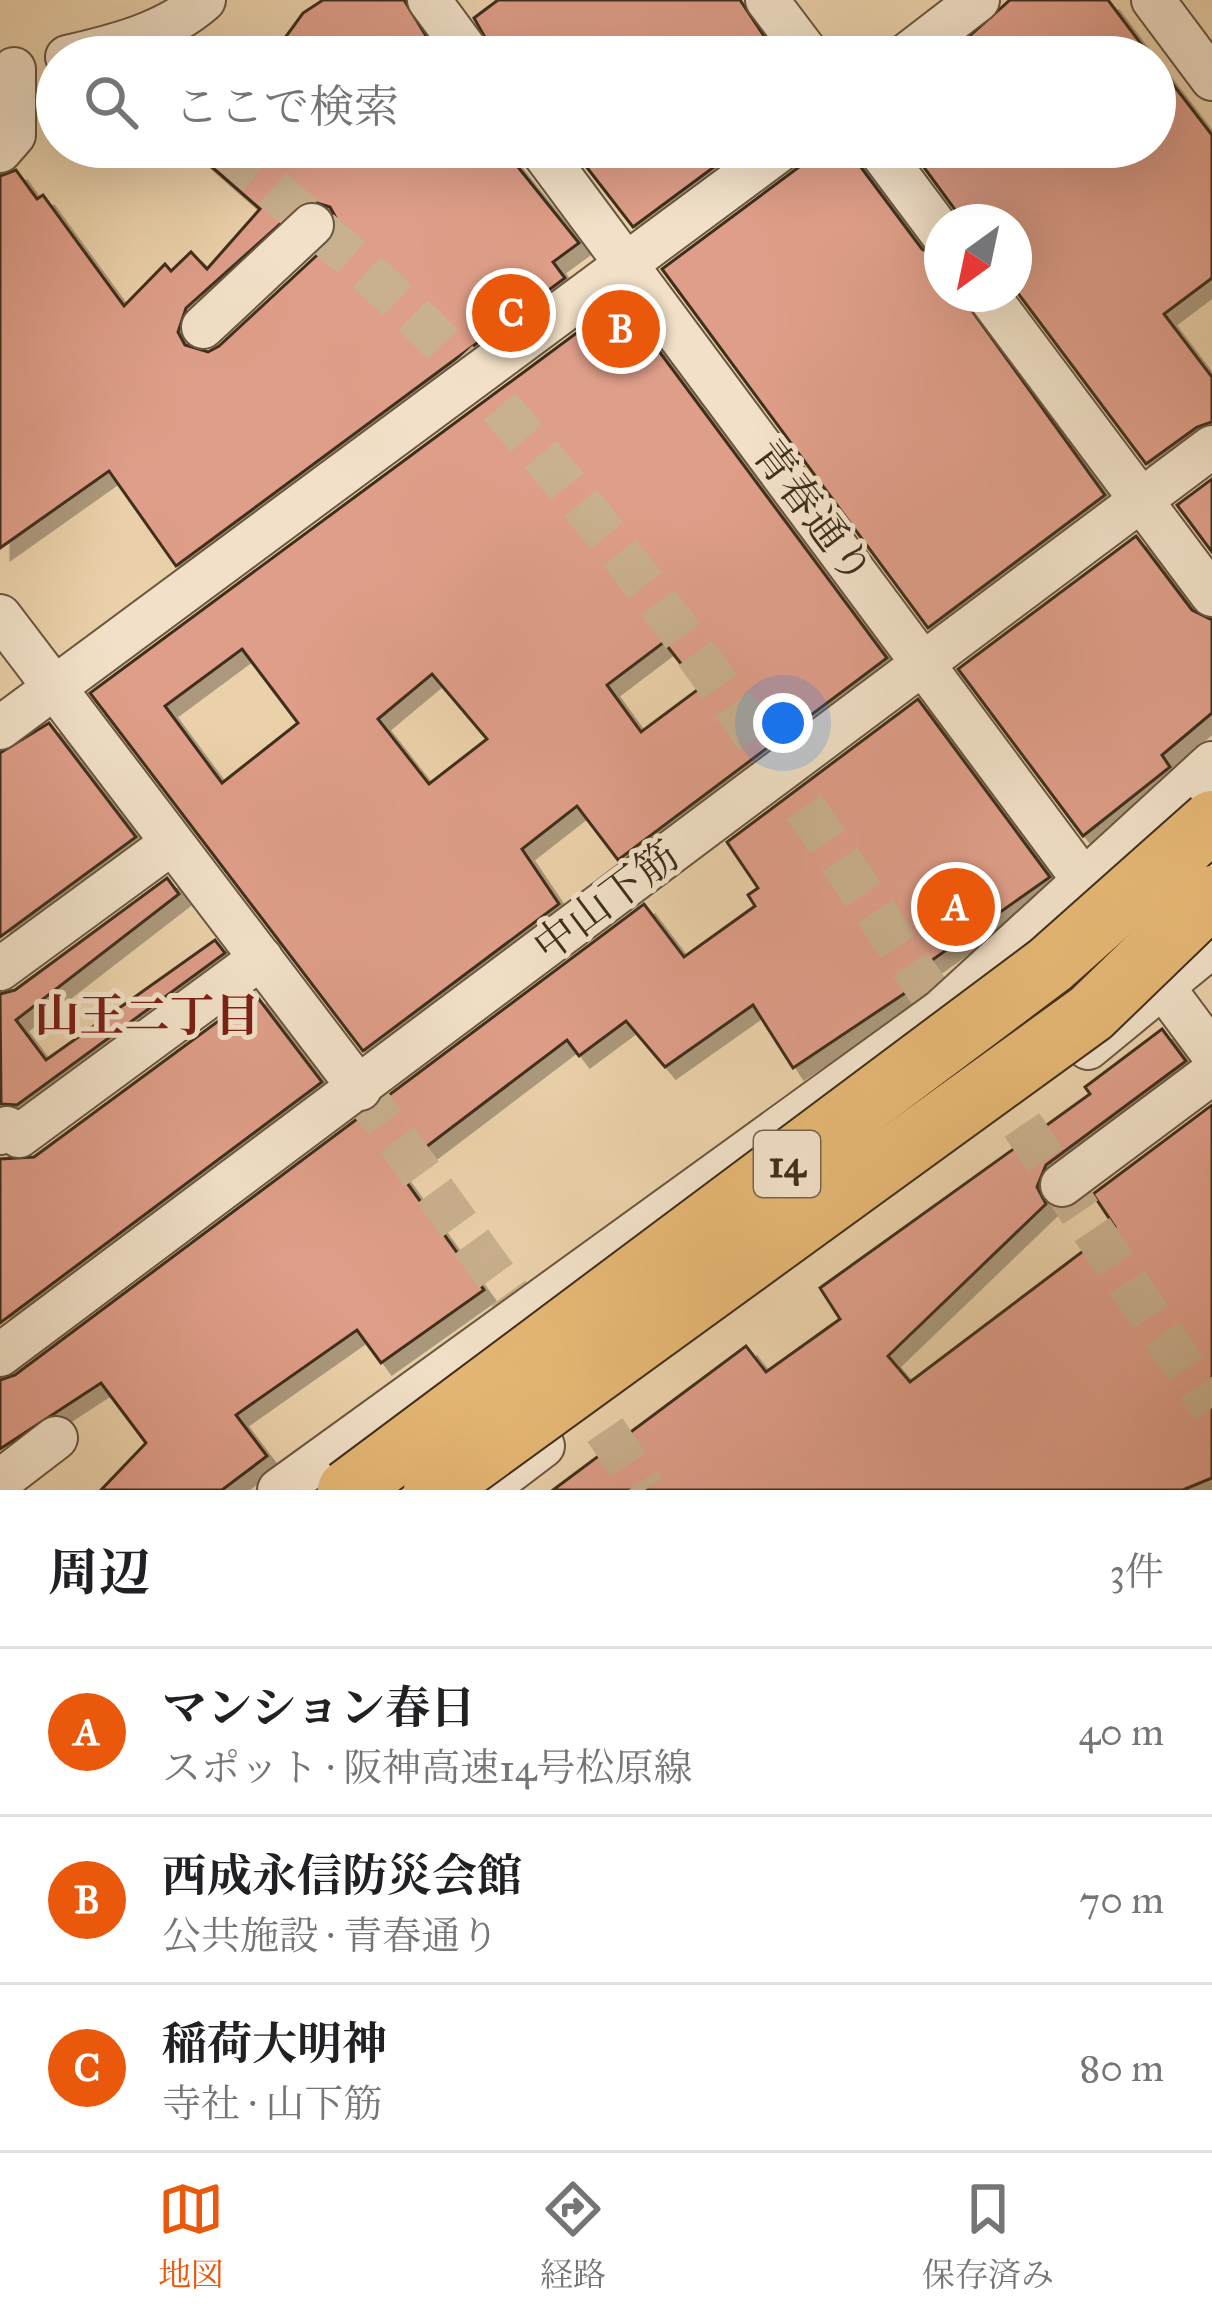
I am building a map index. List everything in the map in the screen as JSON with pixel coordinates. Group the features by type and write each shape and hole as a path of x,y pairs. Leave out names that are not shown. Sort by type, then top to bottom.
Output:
{"highway":[{"name":"14","path":"348,1490 1050,965 1212,821"},
{"name":"14","path":"434,1490 1090,1013 1212,896"}],"street":[{"path":"140,36 188,14 205,0"},
{"path":"429,0 456,36"},
{"path":"767,0 794,36"},
{"path":"931,36 978,0"},
{"path":"1153,0 1212,79"},
{"path":"0,151 14,135 7,69"},
{"name":"青春通り","path":"555,168 1212,1053"},
{"path":"0,728 756,168"},
{"path":"893,168 924,210"},
{"path":"203,326 312,225"},
{"path":"1000,312 1212,596"},
{"name":"中山下筋","path":"0,1354 1212,447"},
{"path":"0,616 360,1089"},
{"path":"279,1490 941,1011 1212,763"},
{"path":"0,969 172,844"},
{"path":"485,1490 1166,989 1212,946"},
{"path":"0,1133 7,1128 19,1136 261,958"},
{"path":"952,1027 997,1092"},
{"path":"1062,1185 1212,1073"},
{"path":"537,1332 582,1396"},
{"path":"0,1480 56,1438"}],"building":[{"path":"323,0 404,0 426,36 286,36 303,13"},
{"path":"498,0 740,0 764,36 484,36 474,18"},
{"path":"1010,0 1108,0 1135,36 970,36"},
{"path":"1176,88 1212,135 1212,278 1164,314 1212,377 1212,422 1197,427 1146,464 1032,312 1032,204 951,204 924,168 1176,168"},
{"path":"213,168 519,168 579,243 553,262 565,278 176,566 109,471 0,548 0,176 16,170 37,199 43,195 124,306 165,264 171,271 191,252 207,269 260,209","holes":["307,200 330,207 336,218 329,244 219,346 208,352 185,345 178,332 186,308"]},
{"path":"587,168 713,168 633,227"},
{"path":"798,168 861,168 924,250 924,312 973,312 1105,495 928,628 662,269"},
{"path":"621,300 887,658 618,860 577,806 522,849 559,904 363,1051 90,693","holes":["664,642 700,688 641,732 607,685","242,649 298,723 222,783 165,706","432,674 487,739 429,784 378,719"]},
{"path":"1212,479 1212,552 1177,505"},
{"path":"1136,536 1192,610 1212,620 1212,713 1162,755 1170,767 1083,836 958,669"},
{"path":"918,699 1050,877 925,965 932,975 793,1068 753,1005 665,1067 626,1021 579,1056 567,1040 397,1169 484,1290 381,1363 357,1330 236,1415 267,1456 222,1490 101,1490 146,1443 101,1383 0,1449 0,1380 15,1375 644,904 684,957 755,906 748,895 758,888 727,842"},
{"path":"49,723 136,837 0,937 0,753"},
{"path":"167,878 179,894 16,1020 46,1060 215,940 225,953 17,1105 1,1104 0,994 15,990"},
{"path":"255,994 322,1082 0,1323 0,1159 34,1157"},
{"path":"1162,1029 1186,1061 1046,1165 1037,1187 1046,1204 888,1356 910,1382 1115,1227 1093,1194 1212,1105 1212,1478 1183,1490 553,1490 746,1346 766,1372 840,1319 820,1288 1090,1094 1085,1087"}],"tunnel":[{"path":"249,168 414,316 536,449 712,676 929,992"},
{"path":"360,1089 512,1298"},
{"path":"1022,1125 1212,1408"},
{"path":"605,1430 645,1490"}],"place":[{"name":"稲荷大明神","path":"511,313"},
{"name":"西成永信防災会館","path":"621,329"},
{"name":"マンション春日","path":"956,907"}],"district":[{"name":"山王二丁目","path":"147,1015"}]}
